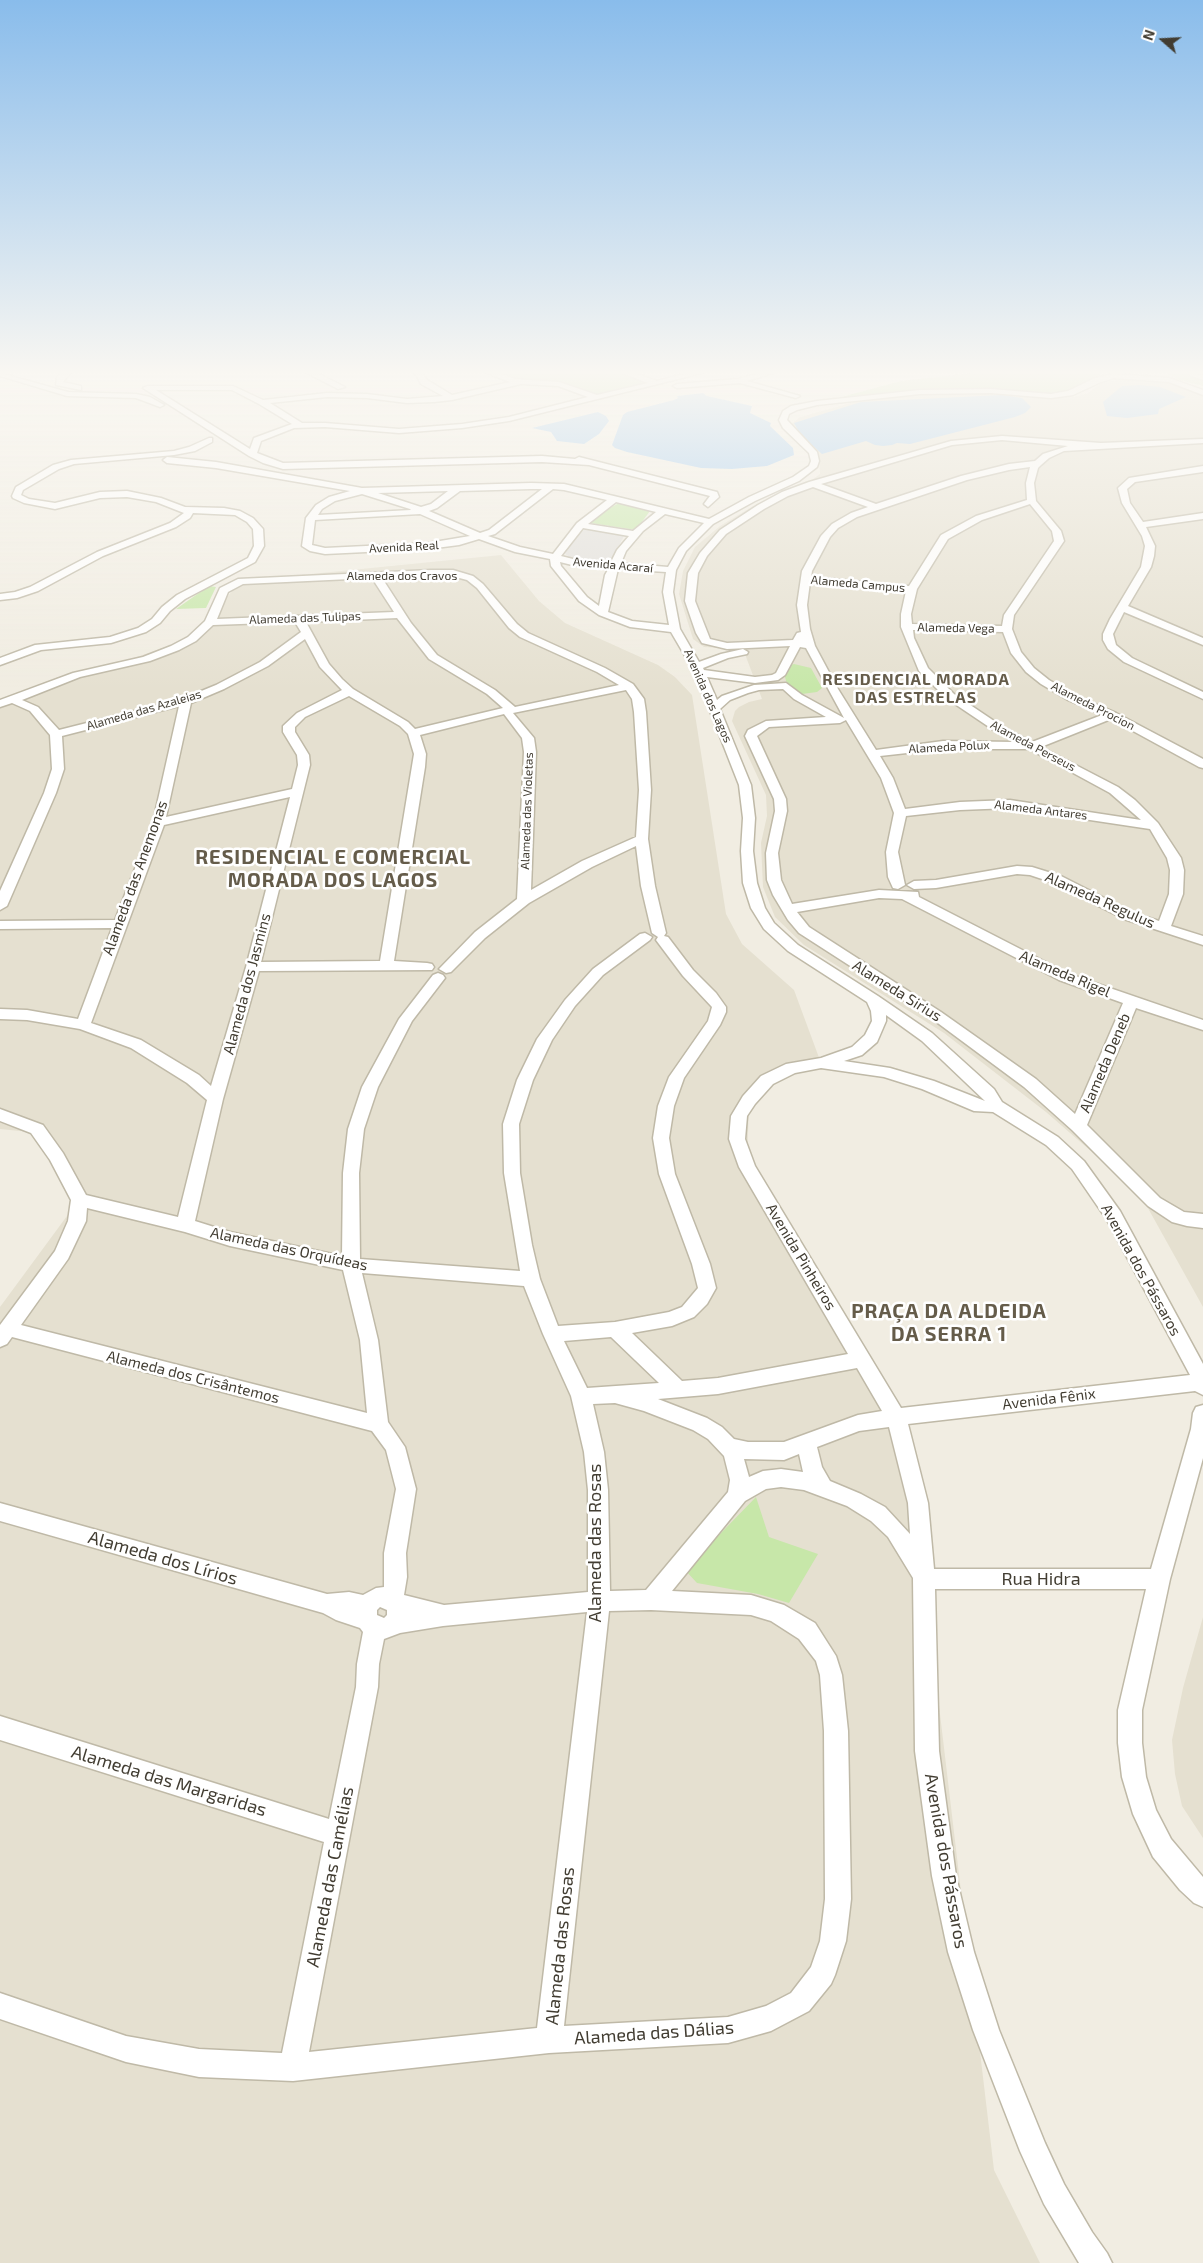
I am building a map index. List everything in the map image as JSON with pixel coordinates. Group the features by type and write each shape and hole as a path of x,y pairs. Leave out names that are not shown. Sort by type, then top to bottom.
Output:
{"street":[{"path":"0,662 40,647 111,640 142,630 156,621 166,609 181,597 254,558 259,546 256,525 247,517 224,511 179,509 158,500 127,494 100,496 55,506 27,501 16,496 23,485 36,479"},
{"path":"284,479 342,492 552,486 574,489 710,522"},
{"path":"651,479 714,494 715,497 708,504"},
{"name":"Avenida dos Lagos","path":"797,479 752,499 710,522 682,550 671,570 669,603 675,628 699,670 745,785 749,818 747,851 750,883 758,908 769,926 792,948 873,1000"},
{"path":"809,663 787,660 761,647 727,646 706,641 701,633 690,601 690,587 693,573 702,555 723,532 761,507 829,479"},
{"path":"908,889 895,877 892,852 900,813 887,778 854,726 840,716 823,693 809,663 810,646 805,629 802,605 805,580 816,552 834,526 854,515 875,507 962,479"},
{"path":"1006,629 1009,615 1059,541 1056,531 1034,505 1030,483 1031,479"},
{"path":"1140,479 1125,484 1122,488 1122,495 1141,525 1150,546 1149,556 1146,567 1108,634 1108,640 1112,647 1128,660 1149,672 1203,696"},
{"path":"812,484 875,507"},
{"name":"Avenida Real","path":"313,514 307,546 317,550 444,545 492,532 552,486"},
{"path":"313,514 345,517 400,514 434,506 458,488"},
{"path":"438,489 443,492 446,498"},
{"path":"391,499 391,493 396,490"},
{"name":"Avenida Acaraí","path":"362,491 391,499 479,536 518,550 572,562 671,570"},
{"path":"313,514 342,492"},
{"path":"615,499 580,524 554,557 557,570 583,599 602,613 630,624 675,628"},
{"name":"Alameda Perseus","path":"1034,505 1012,507 970,522 944,537 912,589 907,604 906,627 915,654 923,669 935,682 966,708 1000,729 1114,790 1154,826 1174,858 1177,870 1176,894 1163,928"},
{"path":"0,597 17,595 34,589 100,554 173,526 187,516 190,510"},
{"path":"602,613 607,583 613,564 635,534 663,511"},
{"path":"1141,525 1203,516"},
{"path":"580,524 635,534"},
{"name":"Alameda dos Cravos","path":"210,622 222,595 228,587 251,580 453,573 470,578 480,586 513,626 524,635 601,670 629,686"},
{"name":"Alameda das Violetas","path":"375,575 421,645 433,657 490,692 511,713 528,738 530,752 524,900"},
{"name":"Alameda Campus","path":"805,580 912,589"},
{"path":"1123,608 1203,642"},
{"name":"Alameda das Tulipas","path":"210,622 400,615"},
{"path":"299,619 324,665 349,691 395,718 413,733 420,754 386,965"},
{"path":"6,701 76,675 164,653 192,639 210,622"},
{"name":"Alameda Vega","path":"906,627 1006,629"},
{"path":"699,670 755,680 770,679 780,675 805,629"},
{"name":"Alameda Procion","path":"1006,629 1016,653 1030,670 1072,698 1112,716 1203,764"},
{"name":"Alameda das Azaleias","path":"56,734 186,701 258,668 306,633"},
{"path":"699,670 725,656 761,647 796,643 810,646"},
{"path":"780,675 786,686 798,697 817,709 840,716"},
{"path":"413,733 629,686 638,699 640,712 645,790 642,839 656,938 719,1007 715,1022 677,1077 666,1106 662,1138 667,1174 702,1264 707,1288 701,1299 688,1312 672,1319 615,1329 552,1334"},
{"path":"715,706 726,698 744,691 763,686 786,686"},
{"name":"Alameda dos Jasmins","path":"184,1226 215,1099 253,967 304,760 299,747 289,732 290,726 296,718 349,691"},
{"path":"798,697 823,693"},
{"path":"0,906 50,793 58,769 56,734 34,709 6,701"},
{"name":"Alameda das Anemonas","path":"83,1024 119,924 159,822 186,701"},
{"path":"796,722 811,718 817,709"},
{"path":"796,722 840,716"},
{"name":"Alameda Polux","path":"872,754 943,745 996,744 1032,746 1112,716"},
{"name":"Alameda Sirius","path":"796,722 761,726 752,732 752,736 780,799 781,810 772,853 774,880 789,910 804,930 826,946 936,1015 1030,1083 1078,1126 1154,1202 1168,1212 1195,1221"},
{"path":"996,744 1002,737 1000,729"},
{"path":"159,822 297,792"},
{"name":"Alameda Antares","path":"900,813 960,806 1010,804 1154,826"},
{"path":"1122,821 1132,818 1138,810"},
{"path":"378,1424 369,1340 350,1265 351,1173 356,1129 370,1088 388,1051 432,974 456,958 480,935 524,900 570,873 642,839"},
{"name":"Alameda Regulus","path":"789,910 994,873 1017,870 1032,871 1056,879 1122,913 1203,940"},
{"name":"Alameda Rigel","path":"908,889 934,908 1040,966 1104,992 1203,1026"},
{"path":"0,925 119,924"},
{"name":"Alameda das Rosas","path":"549,2040 599,1601 597,1469 581,1396 552,1334 531,1279 523,1245 512,1173 511,1124 525,1080 550,1032 570,1003 598,972 629,949 656,938"},
{"path":"253,967 386,965 409,966 432,974"},
{"name":"Avenida Pinheiros","path":"873,1000 878,1011 879,1021 872,1038 857,1051 821,1062 791,1068 766,1080 749,1100 739,1116 737,1139 747,1167 896,1417 918,1503 924,1579"},
{"name":"Avenida dos Pássaros","path":"873,1000 905,1021 944,1052 988,1093 996,1106 1052,1140 1078,1165 1114,1216 1203,1387"},
{"name":"Alameda Deneb","path":"1078,1126 1131,1001"},
{"path":"0,1014 27,1015 83,1024 136,1044 193,1079 215,1099"},
{"name":"Avenida Pinheiros","path":"821,1062 885,1072 928,1085"},
{"name":"Avenida dos Pássaros","path":"928,1085 980,1107 996,1106"},
{"path":"0,1115 37,1129 57,1157 80,1200 77,1221 62,1254 4,1334"},
{"name":"Alameda das Orquídeas","path":"80,1200 230,1239 350,1265 531,1279"},
{"path":"615,1329 679,1390"},
{"name":"Alameda dos Crisântemos","path":"4,1334 378,1424"},
{"path":"581,1396 718,1386 862,1359"},
{"name":"Avenida Fênix","path":"728,1446 766,1452 784,1451 858,1423 1202,1382"},
{"path":"614,1395 646,1403 700,1424 715,1433 733,1454 740,1480 738,1495"},
{"path":"1203,1414 1201,1429 1159,1579 1130,1710 1130,1743 1134,1777 1145,1814 1162,1848 1189,1881 1203,1894"},
{"name":"Alameda das Camélias","path":"293,2067 367,1687 368,1664 396,1577 395,1553 406,1488 395,1447 378,1424"},
{"path":"806,1443 812,1470 824,1487"},
{"path":"651,1600 738,1495 763,1480 781,1478 804,1481 824,1487 854,1500 883,1519 908,1548 924,1579"},
{"name":"Alameda dos Lírios","path":"0,1512 327,1604 344,1614 383,1613 418,1621 443,1616 599,1601"},
{"name":"Avenida dos Pássaros","path":"924,1579 927,1751 944,1876 961,1952 986,2030 1034,2151 1054,2194 1082,2242 1097,2263"},
{"name":"Rua Hidra","path":"924,1579 1159,1579"},
{"name":"Alameda das Dálias","path":"0,2006 126,2049 199,2063 293,2067 549,2040 728,2030 771,2018 800,2002 822,1975 834,1941 838,1899 836,1731 831,1675 825,1656 807,1631 776,1612 750,1605 651,1600 599,1601"},
{"name":"Alameda das Margaridas","path":"0,1728 337,1834"}],"shaded area":[{"path":"813,479 1203,479 1203,1307 1144,1201 1108,1166 1046,1112 944,1033 804,945 775,917 763,887 761,843 767,816 766,795 732,721 735,711 739,707 762,699 743,649 704,647 693,639 679,594 683,571 695,547 720,526 753,506"},
{"path":"586,528 625,534 611,561 571,558 565,554 569,543"},
{"path":"501,555 539,601 565,623 658,665 675,677 692,695 726,914 742,944 794,990 821,1063 791,1068 749,1100 747,1167 896,1417 924,1579 994,2170 1040,2263 0,2263 0,1307 78,1201 30,1132 0,1129 0,705 191,638 241,581"},
{"path":"1203,1617 1203,1838 1182,1806 1175,1774 1172,1740 1183,1688"}],"green space":[{"path":"619,503 650,511 636,530 584,522"},
{"path":"209,586 216,587 206,608 176,609"},
{"path":"794,664 811,668 822,688 817,692 802,694 793,690 786,681 784,673 787,666"},
{"path":"756,1497 769,1537 818,1554 789,1603 758,1594 697,1583 685,1570"}],"district":[{"name":"RESIDENCIAL MORADA DAS ESTRELAS","path":"916,689"},
{"name":"RESIDENCIAL E COMERCIAL MORADA DOS LAGOS","path":"333,868"},
{"name":"PRAÇA DA ALDEIDA DA SERRA 1","path":"949,1322"}]}
